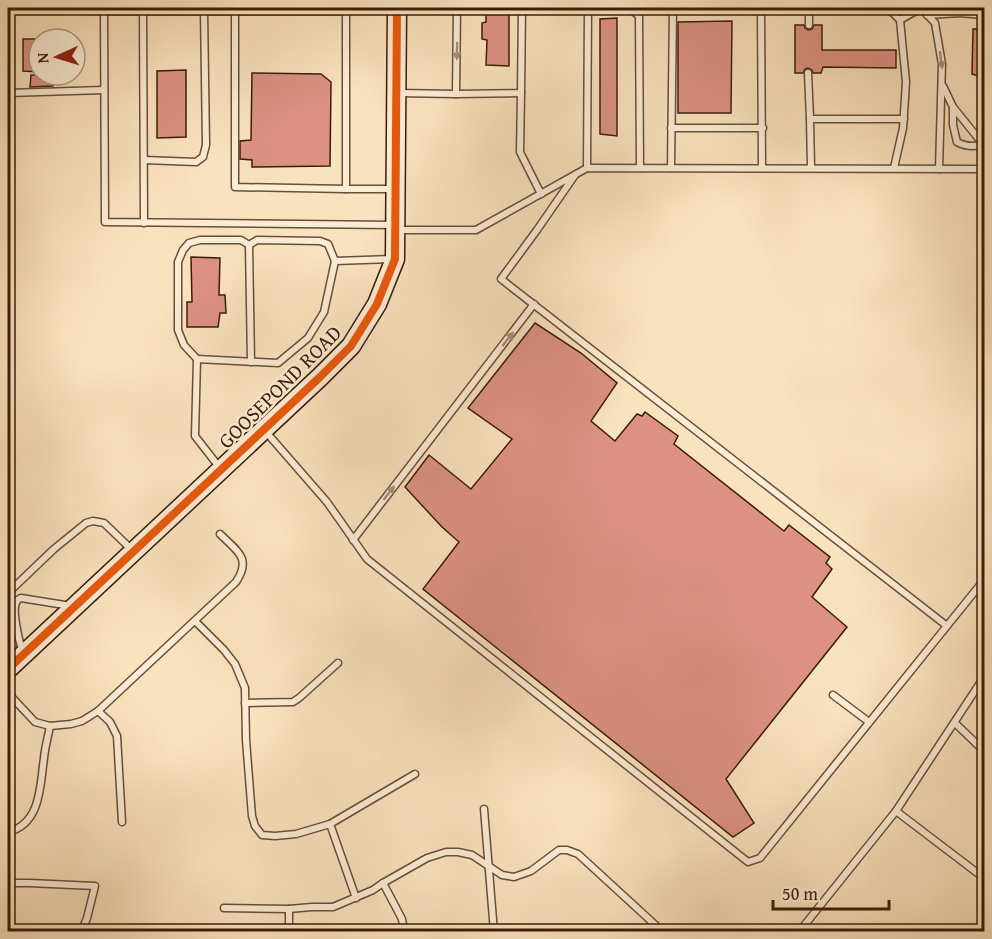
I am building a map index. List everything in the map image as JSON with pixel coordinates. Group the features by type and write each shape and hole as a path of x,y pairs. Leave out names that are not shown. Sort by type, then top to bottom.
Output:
{"street":[{"name":"GOOSEPOND ROAD","path":"8,669 351,346 376,304 395,259 397,8"}],"lane":[{"path":"456,94 457,8"},
{"path":"522,8 520,152 541,194"},
{"path":"587,168 588,8 615,8"},
{"path":"629,8 639,16 640,168"},
{"path":"671,168 673,8"},
{"path":"692,8 761,9 762,168"},
{"path":"809,8 809,25"},
{"path":"888,8 900,20 906,82 903,128 894,168"},
{"path":"900,20 921,8 935,23 942,64 939,169"},
{"path":"8,9 346,11 346,189"},
{"path":"104,11 105,222 476,230 587,168 984,169"},
{"path":"143,11 144,223"},
{"path":"144,160 196,162 203,157 206,145 204,11"},
{"path":"235,11 235,187 396,189"},
{"path":"927,15 960,13 984,15"},
{"path":"808,73 811,168"},
{"path":"942,82 953,107 978,138 984,142"},
{"path":"8,93 104,90"},
{"path":"396,93 521,93"},
{"path":"953,107 953,125 957,142 964,146 984,142"},
{"path":"810,119 904,118"},
{"path":"671,128 762,128"},
{"path":"575,175 501,279 947,626"},
{"path":"221,469 195,436 196,359 184,345 178,330 178,262 189,243 200,240 241,240 249,244"},
{"path":"196,359 278,363 308,338 324,312 335,261 328,244 320,241 257,240 249,244"},
{"path":"249,244 251,362"},
{"path":"335,261 395,259"},
{"path":"353,540 534,304"},
{"path":"264,430 327,502 367,559 748,862 760,858 984,580"},
{"path":"18,600 9,589 86,522 104,523 133,552"},
{"path":"8,693 35,722 50,726 82,721 98,711 236,582 243,571 242,556 220,534"},
{"path":"23,655 15,611 18,600 21,598 75,606"},
{"path":"195,621 235,664 245,688 246,740 252,816 255,826 262,835 296,834 330,824 415,774"},
{"path":"245,703 293,702 338,663"},
{"path":"799,932 896,811 984,677"},
{"path":"833,695 869,722"},
{"path":"98,711 110,722 117,736 122,822"},
{"path":"955,723 984,751"},
{"path":"8,832 15,831 26,822 39,799 50,726"},
{"path":"484,809 494,932"},
{"path":"896,811 984,878"},
{"path":"330,824 356,898"},
{"path":"224,908 333,907 373,890 427,858 446,852 472,855 502,875 514,877 531,871 559,850 567,850 579,854 663,932"},
{"path":"383,883 402,919 404,932"},
{"path":"8,884 95,886 87,918 82,930 76,932"},
{"path":"289,909 289,932"}],"building":[{"path":"486,8 509,8 509,66 486,65 487,40 482,39 482,23 486,22"},
{"path":"617,18 617,136 600,134 600,19"},
{"path":"732,21 731,113 678,113 678,22"},
{"path":"795,25 804,25 808,30 814,25 822,25 822,50 896,50 896,68 823,67 821,73 813,73 808,68 803,73 795,73"},
{"path":"973,29 984,29 984,78 972,74"},
{"path":"23,39 27,39 27,71 23,71"},
{"path":"186,70 186,137 157,138 157,71"},
{"path":"252,73 321,74 331,82 330,166 252,167 252,160 240,159 240,141 251,140"},
{"path":"191,257 220,258 219,295 225,295 226,313 220,313 218,327 187,327 187,302 192,302"},
{"path":"535,323 581,353 617,383 591,421 615,441 637,414 642,416 645,412 678,436 674,444 784,531 789,525 830,557 826,563 832,569 812,597 847,627 726,779 754,823 733,837 423,589 459,542 405,487 429,455 471,489 512,439 468,408"}],"cycle path":[{"path":"8,669 320,377 351,346 377,304 395,259 397,8"}]}
